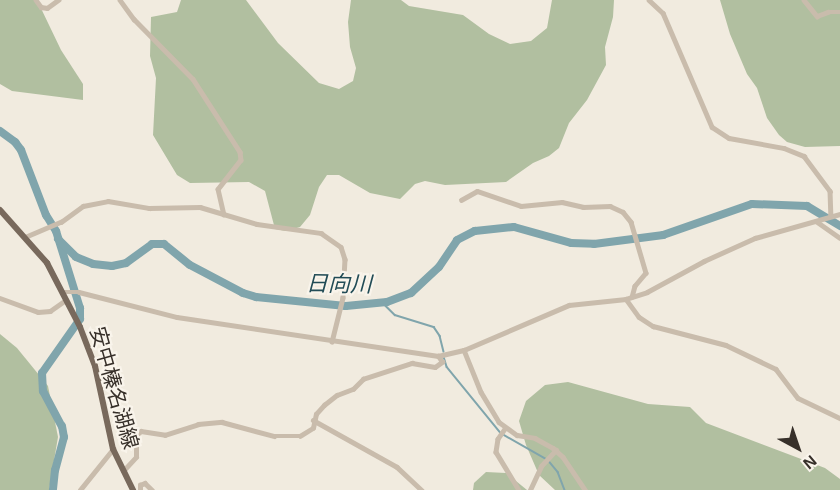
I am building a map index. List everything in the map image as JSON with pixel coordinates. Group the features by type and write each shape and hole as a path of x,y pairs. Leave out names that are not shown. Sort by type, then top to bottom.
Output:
{"main road":[{"name":"安中榛名湖線","path":"1,211 47,263 80,327 95,366 112,449 132,490"}],"street":[{"path":"36,0 41,7 47,8 58,0"},
{"path":"120,0 134,19 193,79 240,152 241,160 218,189 224,214"},
{"path":"649,0 663,13 712,127 729,138 784,148 804,156 830,191 830,217"},
{"path":"804,0 817,16 828,12 840,12"},
{"path":"461,200 477,191 521,206 562,202 583,207 610,207 623,212 631,222 646,273 629,298"},
{"path":"25,237 61,222 83,206 108,201 149,208 195,207 276,227 313,231 332,238 344,252 343,298 332,342"},
{"path":"0,220 1,211"},
{"path":"62,292 71,290 177,317 332,342 441,356 464,350 569,304 629,298 647,292 755,238 840,214"},
{"path":"818,220 840,238"},
{"path":"0,298 38,312 50,311 66,300"},
{"path":"629,298 639,317 652,326 726,345 776,369 798,398 840,418"},
{"path":"464,350 488,405 506,429 517,435 541,441 556,450 585,490"},
{"path":"123,471 136,457 136,435 141,431 165,435 198,424 222,422 274,435 296,437 311,430 313,420 328,402 353,389 363,379 412,363 435,367 442,362 441,356"},
{"path":"313,420 397,467 422,490"},
{"path":"506,429 498,439 496,452 519,490"},
{"path":"80,490 112,449"},
{"path":"530,490 541,466 556,450"},
{"path":"140,490 140,485 145,483 152,490"}],"green space":[{"path":"0,0 37,0 61,50 83,84 83,100 12,91 0,84"},
{"path":"181,0 246,0 278,43 319,83 339,89 353,81 356,68 350,47 348,22 351,0 401,0 409,6 463,15 489,34 510,44 531,41 547,28 552,0 614,0 613,17 605,47 606,65 587,100 569,123 559,148 549,156 533,163 506,182 445,185 425,181 415,184 400,199 370,193 339,175 327,175 319,187 310,215 300,227 286,231 275,229 265,191 249,182 190,183 177,175 153,135 156,78 150,56 151,17 177,12"},
{"path":"720,0 840,0 840,146 805,147 787,142 779,135 767,118 757,88 747,74 730,34"},
{"path":"0,334 17,348 48,386 58,437 49,490 0,490"},
{"path":"568,382 648,404 690,407 706,423 825,468 840,479 840,490 555,490 539,475 519,421 526,401 545,385"},
{"path":"486,472 506,473 527,490 473,490 474,483"}],"waterway":[{"path":"0,131 15,142 21,150 46,215 56,231 80,308 80,319 42,373 43,391 62,426 64,437 55,470 53,490"},
{"name":"日向川","path":"58,239 76,257 93,264 112,266 126,263 152,244 164,244 190,265 243,293 256,297 346,306 387,302 411,293 439,267 457,240 475,231 514,227 571,243 594,244 663,235 752,204 807,206 840,226"},
{"path":"383,303 395,315 434,327 440,336 444,352"},
{"path":"444,357 447,367 500,432"},
{"path":"504,435 548,460 558,472 565,490"}]}
